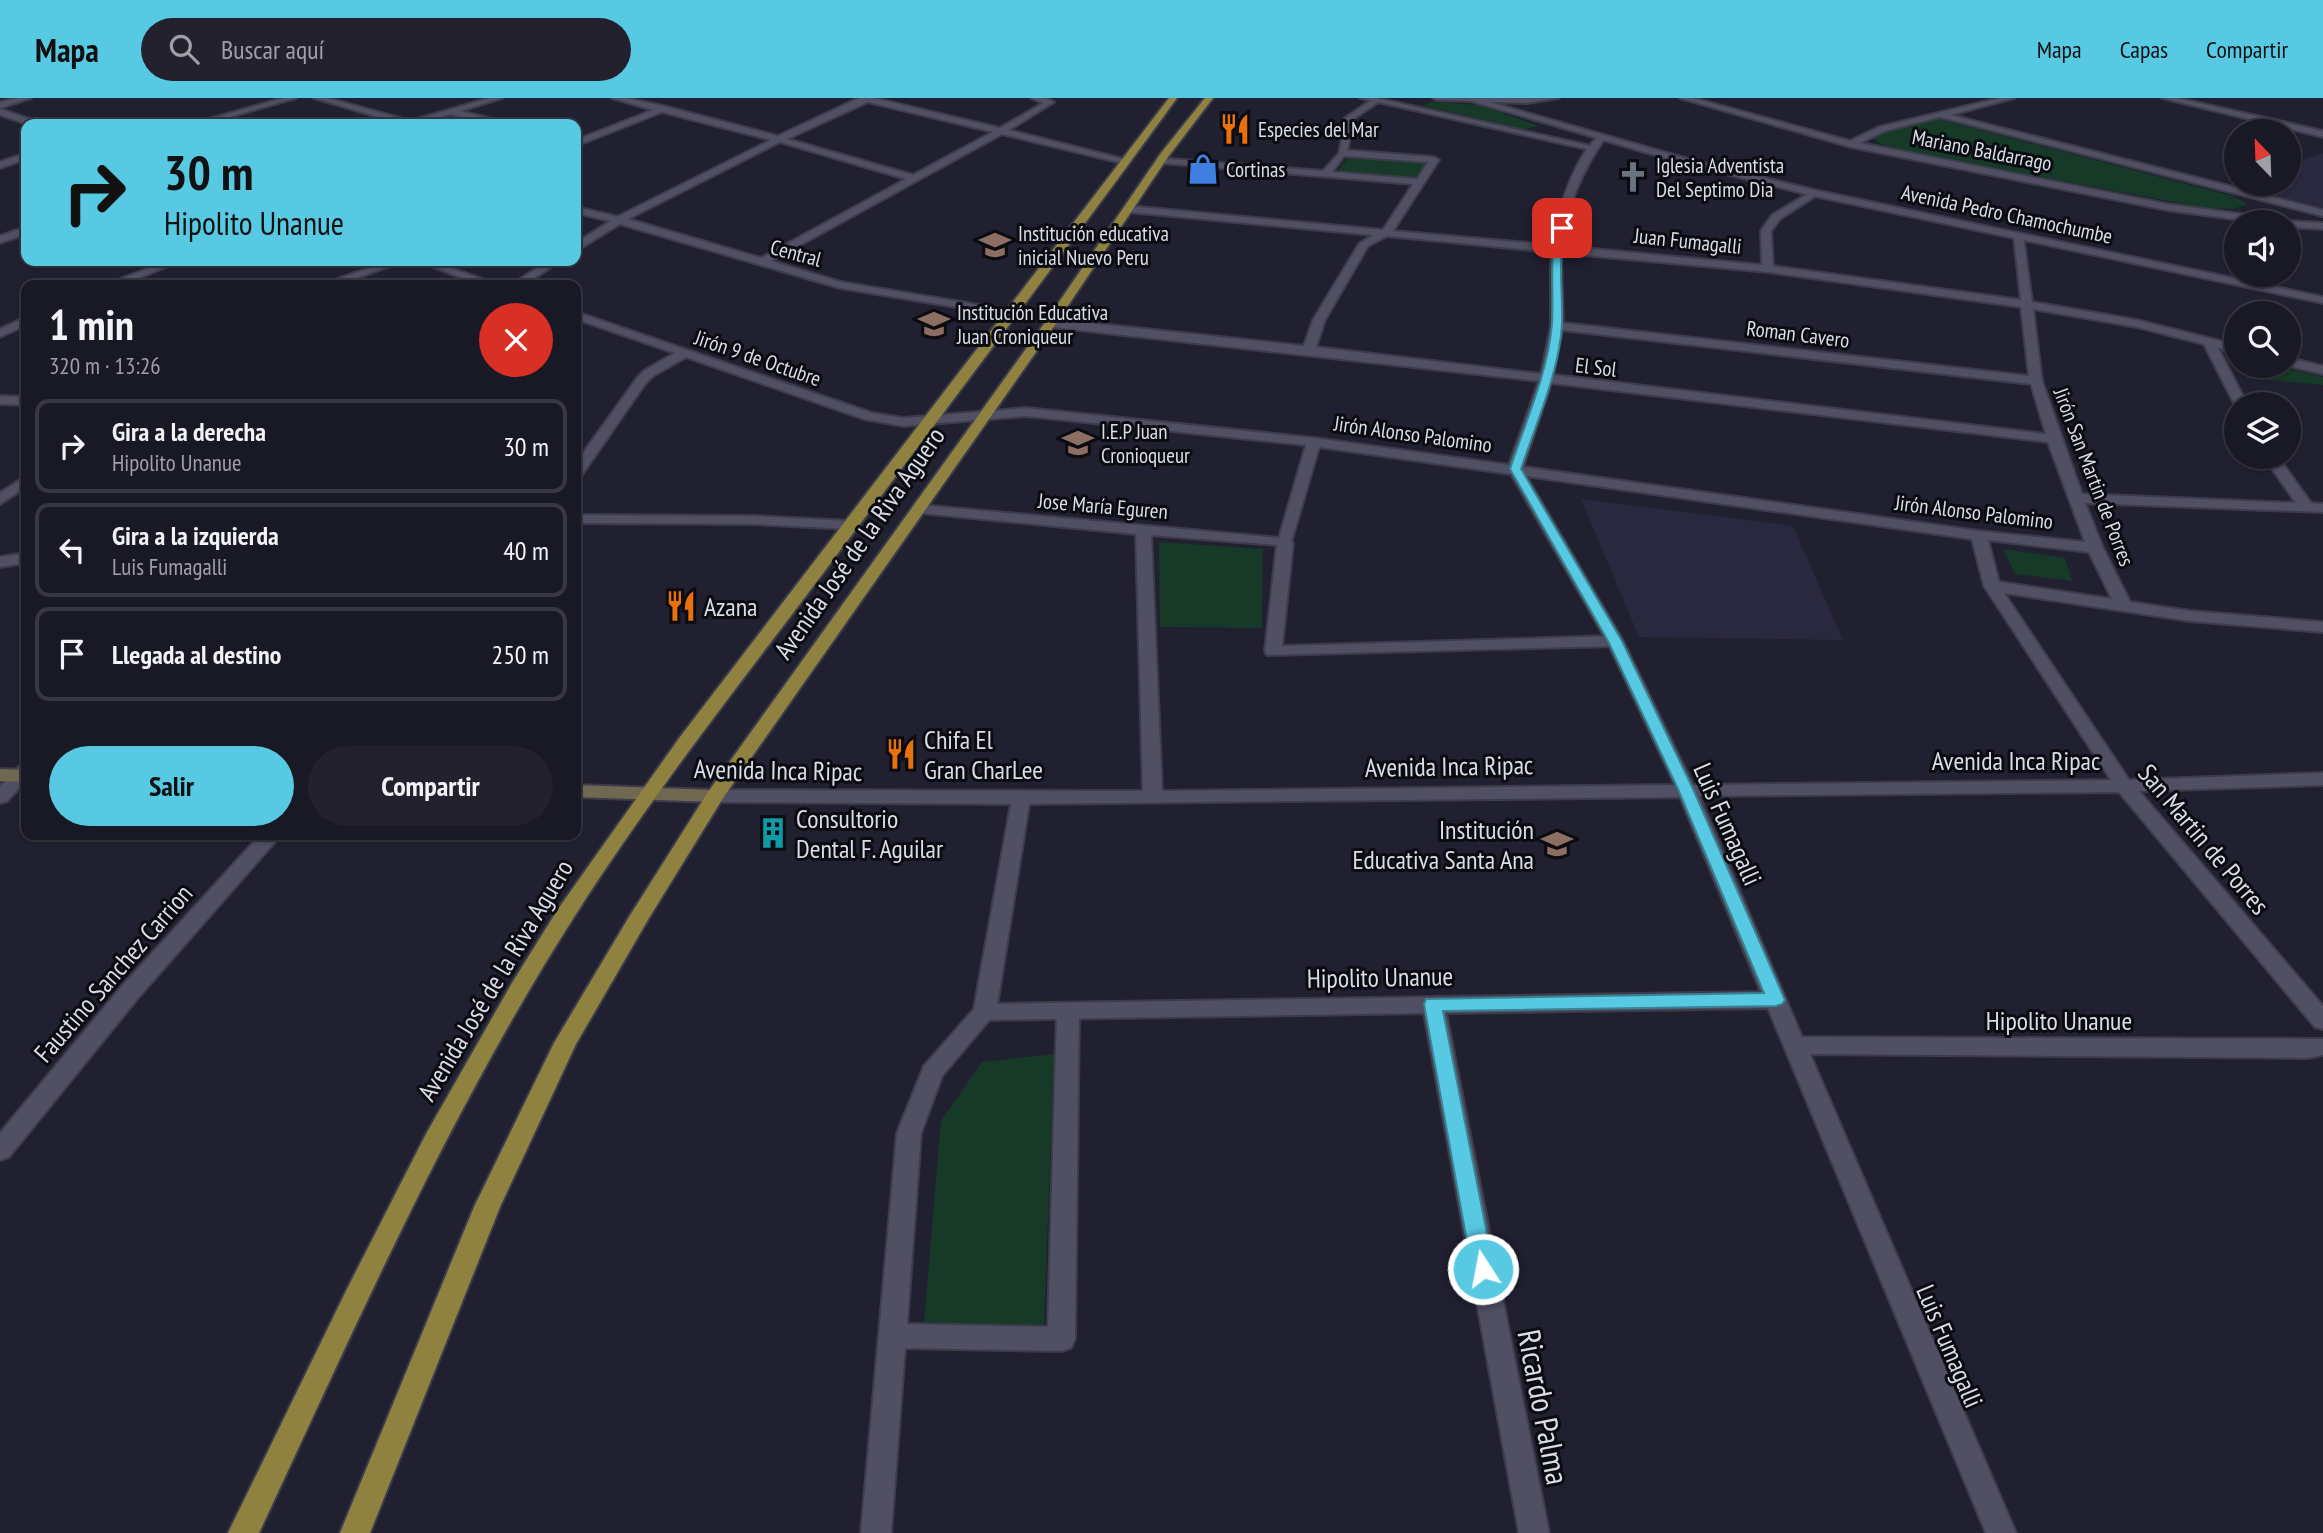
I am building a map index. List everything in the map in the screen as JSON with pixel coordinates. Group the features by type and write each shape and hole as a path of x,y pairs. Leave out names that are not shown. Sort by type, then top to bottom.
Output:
{"main road":[{"name":"Avenida José de la Riva Aguero","path":"243,1533 397,1212 486,1045 566,912 648,794 1173,98"},
{"name":"Avenida José de la Riva Aguero","path":"355,1533 487,1207 565,1043 639,917 715,796 1051,323 1161,160 1209,98"},
{"path":"0,775 21,774"},
{"name":"Avenida Inca Ripac","path":"581,791 715,796"}],"street":[{"path":"2,103 27,98"},
{"path":"214,119 292,98"},
{"path":"318,98 393,119"},
{"path":"428,119 498,98"},
{"path":"616,98 779,139 913,178"},
{"path":"581,245 619,220 866,98 1125,161"},
{"path":"761,263 820,228 1001,132 1050,102 1035,98"},
{"name":"Avenida Pedro Chamochumbe","path":"1364,98 1522,132 1597,142 1814,193 2323,300"},
{"path":"1437,98 1555,98"},
{"name":"Mariano Baldarrago","path":"1684,98 1851,144 2167,207 2224,215"},
{"path":"1851,144 1882,130 2010,98"},
{"path":"2166,98 2323,134"},
{"path":"2192,104 2211,98"},
{"name":"Avenida Pedro Chamochumbe","path":"1474,100 1554,123 1597,142"},
{"path":"1326,173 1342,153 1349,118 1376,101"},
{"path":"581,140 663,109"},
{"path":"0,112 21,119"},
{"path":"452,112 481,119"},
{"path":"1941,115 2323,213"},
{"path":"1522,132 1548,129 1554,126 1554,123"},
{"path":"1515,469 1545,380 1557,326 1556,247 1567,208 1597,142"},
{"path":"1308,350 1319,320 1364,244 1387,232 1434,160 1342,153"},
{"path":"0,165 21,158"},
{"path":"1161,160 1421,182"},
{"path":"1768,269 1766,231 1776,217 1814,193"},
{"name":"Juan Fumagalli","path":"1129,209 1768,269 2025,304 2137,324 2224,346"},
{"name":"Central","path":"581,211 644,225 840,285 1011,313"},
{"path":"2301,225 2323,226"},
{"path":"0,240 21,232"},
{"name":"Jirón San Martin de Porres","path":"2019,237 2036,381 2054,439 2095,548 2123,605"},
{"path":"125,280 162,266"},
{"path":"342,280 384,266"},
{"path":"437,266 477,280"},
{"path":"525,280 547,266"},
{"name":"Jirón 9 de Octubre","path":"581,317 869,416 903,422 932,420"},
{"path":"0,333 21,323"},
{"name":"El Sol","path":"1051,323 1308,350 2054,439"},
{"name":"Roman Cavero","path":"1557,326 2036,381"},
{"path":"2209,342 2235,392"},
{"path":"581,466 641,381 649,373 685,353"},
{"path":"2301,365 2323,370"},
{"path":"0,400 21,401"},
{"name":"Jirón Alonso Palomino","path":"932,420 1026,412 1314,442 1979,535 2095,548"},
{"path":"1314,442 1284,543 1273,651 1615,641"},
{"name":"Luis Fumagalli","path":"1515,469 1615,641 1686,789 2001,1533"},
{"path":"2279,469 2306,507"},
{"path":"0,500 21,484"},
{"path":"2078,498 2323,509"},
{"name":"Jose María Eguren","path":"920,509 1284,543"},
{"path":"581,519 754,520 851,525"},
{"path":"1143,531 1153,795"},
{"name":"San Martin de Porres","path":"1979,535 1992,586 2124,786 2323,1021"},
{"path":"0,562 21,559"},
{"path":"1992,586 2190,616 2323,627"},
{"path":"0,797 21,778"},
{"name":"Avenida Inca Ripac","path":"715,796 1021,797 2124,786 2323,779"},
{"path":"876,1533 909,1133 932,1072 985,1012 1021,797"},
{"name":"Faustino Sanchez Carrion","path":"0,1150 130,992 267,840"},
{"name":"Hipolito Unanue","path":"985,1012 1776,1000"},
{"name":"Ricardo Palma","path":"1433,1004 1534,1533"},
{"path":"893,1336 1061,1339 1068,1011"},
{"name":"Hipolito Unanue","path":"1794,1045 2323,1047"}],"shaded area":[{"path":"2323,153 2323,209 2274,196 2301,196 2301,161"},
{"path":"1581,499 1793,526 1843,640 1639,637"}],"green space":[{"path":"1431,102 1479,105 1539,126 1525,129 1423,106"},
{"path":"1938,119 2232,196 2248,204 2233,209 2206,208 1898,150 1879,143 1873,138 1877,134"},
{"path":"1350,155 1427,162 1417,178 1337,172"},
{"path":"2301,372 2323,377 2323,385 2247,378 2301,378"},
{"path":"1159,542 1263,549 1262,628 1160,627"},
{"path":"2003,549 2065,558 2072,581 2015,574"},
{"path":"1054,1054 1044,1328 924,1322 941,1121 982,1062"}],"place":[{"name":"Especies del Mar","path":"1235,129"},
{"name":"Cortinas","path":"1203,169"},
{"name":"Iglesia Adventista Del Septimo Dia","path":"1633,177"},
{"name":"Institución educativa inicial Nuevo Peru","path":"995,245"},
{"name":"Institución Educativa Juan Croniqueur","path":"934,324"},
{"name":"I.E.P Juan Cronioqueur","path":"1078,443"},
{"name":"Azana","path":"681,606"},
{"name":"Chifa El Gran CharLee","path":"901,754"},
{"name":"Consultorio Dental F. Aguilar","path":"773,833"},
{"name":"Institución Educativa Santa Ana","path":"1557,844"}],"route":[{"path":"1483,1269 1433,1004 1776,1000 1686,789 1615,641 1515,469 1545,380 1557,326 1556,247 1562,228"}]}
